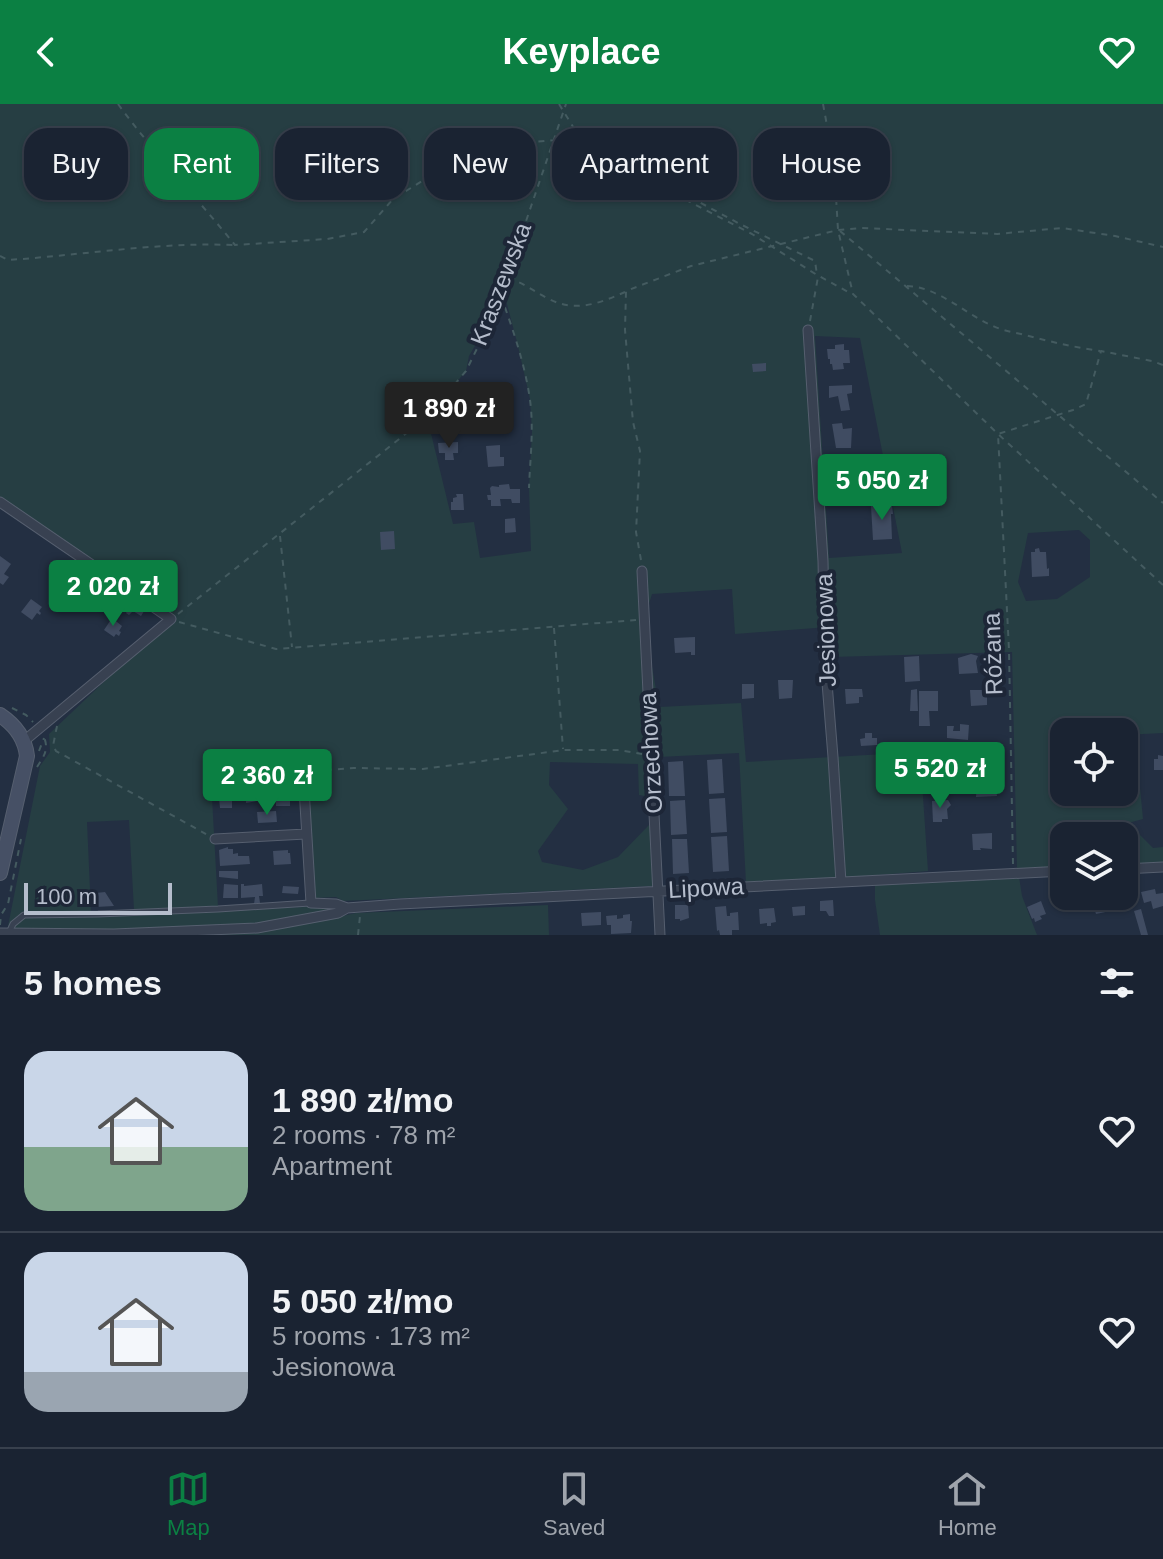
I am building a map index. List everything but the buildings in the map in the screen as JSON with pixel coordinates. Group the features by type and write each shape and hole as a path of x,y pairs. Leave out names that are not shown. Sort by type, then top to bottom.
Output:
{"street":[{"name":"Jesionowa","path":"808,330 823,561 824,645 841,882"},
{"path":"0,502 171,619 24,741"},
{"name":"Orzechowa","path":"642,571 660,935"},
{"path":"0,873 26,761 24,741 2,710"},
{"path":"242,775 303,772 311,903"},
{"path":"215,839 306,834"},
{"path":"1138,868 1163,867"},
{"name":"Lipowa","path":"311,903 336,904 347,908 1050,872"},
{"name":"Lipowa","path":"4,933 114,934 257,928 338,913 347,908"}],"lane":[{"name":"Lipowa","path":"4,933 24,915 203,910 311,903"}],"path":[{"path":"118,104 235,245"},
{"path":"559,104 574,128"},
{"name":"Kraszewska","path":"558,128 566,104"},
{"path":"823,104 834,163 838,230 853,294"},
{"path":"0,256 8,260 157,245 235,245 327,239 364,232 393,199 432,175 493,146 552,140"},
{"name":"Kraszewska","path":"171,619 427,417 466,371 495,312 552,143"},
{"path":"685,200 853,294 998,434 1163,585"},
{"path":"696,200 815,261 817,275 808,330"},
{"path":"508,278 551,300 573,306 590,306 691,266 838,230 861,228 997,234 1062,228 1163,247"},
{"path":"838,230 1163,503"},
{"path":"905,286 917,286 937,295 1002,330 1163,365"},
{"path":"626,291 625,330 633,422 640,451 636,532 642,571"},
{"path":"501,295 517,342 530,399 529,488"},
{"path":"998,434 1086,404 1101,351"},
{"name":"Różana","path":"998,434 1009,650 1014,873"},
{"path":"280,534 292,647"},
{"path":"171,619 276,649 644,619"},
{"path":"554,627 564,750"},
{"path":"2,710 26,715 39,729 47,748 46,755 35,770"},
{"path":"52,719 57,725 53,746 56,751 215,839"},
{"path":"303,772 354,768 423,769 564,750 619,750 651,755"},
{"path":"0,926 1,915 8,904 21,838"},
{"path":"358,935 360,907"}],"green space":[{"path":"0,104 1163,104 1163,733 1138,734 1138,718 1050,718 1050,806 1138,806 1138,787 1143,819 1132,822 1050,822 1050,868 1017,869 1012,652 831,657 829,627 735,634 732,589 652,594 644,620 659,707 741,703 746,762 920,752 928,871 746,883 739,753 659,757 658,798 639,795 638,764 550,762 549,785 568,809 538,851 542,862 583,870 618,857 650,824 653,886 343,901 336,897 314,898 307,776 211,779 217,911 326,906 329,912 212,926 16,930 8,926 40,766 50,752 49,734 170,619 0,503","holes":["510,270 504,293 530,399 531,551 480,558 474,522 453,524 427,417 466,371 469,356 495,312","815,336 860,338 902,553 829,558","1079,530 1090,540 1090,577 1057,599 1026,601 1018,582 1028,533","129,820 134,910 91,912 87,822"]},
{"path":"1138,833 1153,848 1163,847 1163,865 1138,866"},
{"path":"1019,877 1022,896 1037,935 880,935 875,885"},
{"path":"548,905 549,935 212,935 295,926 356,913"}]}
